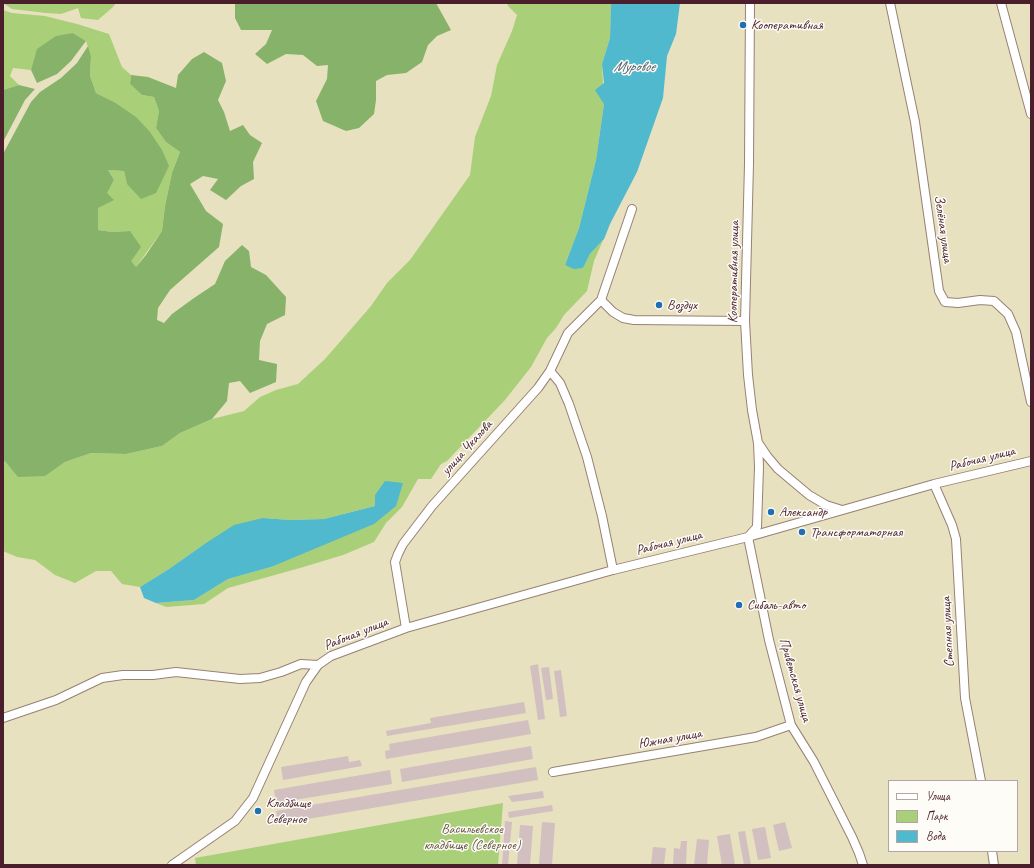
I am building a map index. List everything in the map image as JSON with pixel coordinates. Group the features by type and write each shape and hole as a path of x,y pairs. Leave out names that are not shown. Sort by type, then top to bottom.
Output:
{"street":[{"name":"Кооперативная улица","path":"748,536 757,527 760,467 748,375 745,321 749,164 750,3"},
{"name":"Зелёная улица","path":"890,3 915,122 939,291 945,302 958,303 980,300 994,301 1008,314 1016,332 1031,402"},
{"path":"1002,3 1031,114"},
{"name":"улица Чкалова","path":"406,628 395,562 403,544 432,506 538,388 550,370 568,333 601,300 632,209"},
{"path":"601,300 613,312 623,318 634,320 745,321"},
{"path":"550,370 560,383 569,404 587,457 602,516 613,570"},
{"path":"758,443 778,469 809,495 826,505 842,510"},
{"name":"Рабочая улица","path":"172,865 235,821 253,798 306,682 318,665 331,656 406,628 613,570 748,536 934,484 1031,461"},
{"name":"Степная улица","path":"934,484 952,525 956,540 965,698 982,780"},
{"name":"Приветская улица","path":"748,536 769,640 791,725 814,762 852,836 860,853 863,865"},
{"name":"Рабочая улица","path":"3,718 56,700 102,678 123,675 153,675 176,672 240,679 260,678 301,664 318,665"},
{"name":"Южная улица","path":"552,772 756,737 791,725"},
{"path":"992,852 994,865"}],"shaded area":[{"path":"538,664 545,719 538,720 530,666"},
{"path":"549,667 553,699 546,700 541,668"},
{"path":"561,670 567,716 560,717 554,671"},
{"path":"524,702 526,713 387,736 386,731 431,723 430,718"},
{"path":"528,720 531,734 386,759 385,751 390,750 389,744"},
{"path":"531,746 533,759 402,782 400,769"},
{"path":"348,756 349,762 360,760 362,766 283,780 281,767"},
{"path":"536,767 538,780 278,824 276,811"},
{"path":"390,770 392,784 276,803 274,790"},
{"path":"543,791 544,798 512,802 508,796"},
{"path":"552,805 553,811 509,818 508,812"},
{"path":"505,821 512,822 508,865 502,865"},
{"path":"542,822 555,823 552,865 539,865"},
{"path":"785,822 792,848 779,851 773,825"},
{"path":"520,825 533,826 530,865 517,865"},
{"path":"765,827 771,858 758,860 752,829"},
{"path":"745,831 751,865 744,865 738,832"},
{"path":"730,834 735,865 722,865 717,836"},
{"path":"697,839 709,840 707,865 694,865"},
{"path":"681,841 687,841 686,865 673,865 674,848 680,849"},
{"path":"653,847 666,848 664,865 651,864"}],"green space":[{"path":"3,3 116,3 98,20 81,18 78,8 61,14 46,13 12,9"},
{"path":"235,3 436,3 451,30 437,36 428,45 422,62 406,73 387,75 376,81 374,114 359,128 346,131 323,121 316,101 327,79 328,65 317,66 303,55 286,54 267,64 255,54 266,44 272,30 241,30 235,18"},
{"path":"507,3 611,3 610,38 602,64 604,104 596,160 579,228 565,265 583,268 590,254 603,240 594,261 587,291 564,315 556,328 547,338 531,367 505,400 447,461 441,464 431,479 418,479 402,507 386,523 374,542 343,555 228,588 204,604 166,607 156,603 194,600 228,579 271,567 395,506 375,495 375,506 324,519 290,520 263,518 203,545 140,587 122,584 111,571 96,571 75,583 55,575 35,560 17,557 3,551 3,462 5,461 44,476 65,462 91,453 126,454 162,446 180,433 212,419 244,411 260,397 276,390 298,384 325,359 371,306 387,283 410,260 470,175 475,137 491,96 497,65 512,31 517,15"},
{"path":"3,10 12,13 45,16 109,34 122,67 131,75 130,84 142,95 154,97 159,111 156,128 166,142 180,152 172,173 165,206 162,231 136,267 130,261 130,231 112,232 98,230 98,208 114,180 108,170 124,171 127,184 114,102 96,93 90,76 91,56 86,41 73,33 38,49 31,70 13,68 10,76 19,85 3,90"},
{"path":"73,33 86,41 71,61 57,74 37,83 31,70 37,49 56,36"},
{"path":"88,46 91,56 90,76 96,93 114,102 136,117 150,132 162,150 169,166 156,193 141,199 127,184 124,171 108,170 114,180 107,193 114,200 98,208 98,230 112,232 130,231 141,247 131,261 136,267 162,231 165,206 172,173 180,152 166,142 156,128 159,111 154,97 142,95 130,84 131,75 148,77 176,88 178,75 192,59 204,52 222,63 226,81 218,100 224,112 230,131 243,125 250,135 262,143 253,162 254,179 241,186 226,200 210,190 218,179 203,176 190,184 206,211 223,224 219,247 170,290 158,308 157,320 164,323 172,314 215,284 225,261 242,245 249,251 251,267 266,275 286,297 285,315 267,324 260,341 259,360 277,364 276,382 250,393 240,381 229,383 227,401 212,419 180,433 162,446 126,454 91,453 65,462 45,476 18,477 5,461 3,462 3,154 31,102 40,92 61,78 77,63"},
{"path":"19,85 35,89 25,100 3,142 3,90"},
{"name":"Васильевское кладбище (Северное)","path":"503,803 498,865 196,865 195,858"}],"water":[{"name":"Муровое","path":"611,3 680,3 676,34 667,56 663,98 637,172 610,224 604,239 590,254 583,268 574,269 565,265 579,228 596,160 604,104 595,90 604,83 602,64 610,38"},
{"path":"385,481 403,483 396,506 374,524 271,567 228,579 194,600 156,603 144,598 140,587 234,525 263,518 290,520 324,519 375,506 375,495"}],"place":[{"name":"Кооперативная","path":"743,25"},
{"name":"Воздух","path":"659,305"},
{"name":"Александр","path":"771,512"},
{"name":"Трансформаторная","path":"802,532"},
{"name":"Сибаль-авто","path":"739,605"},
{"name":"Кладбище Северное","path":"258,811"}]}
